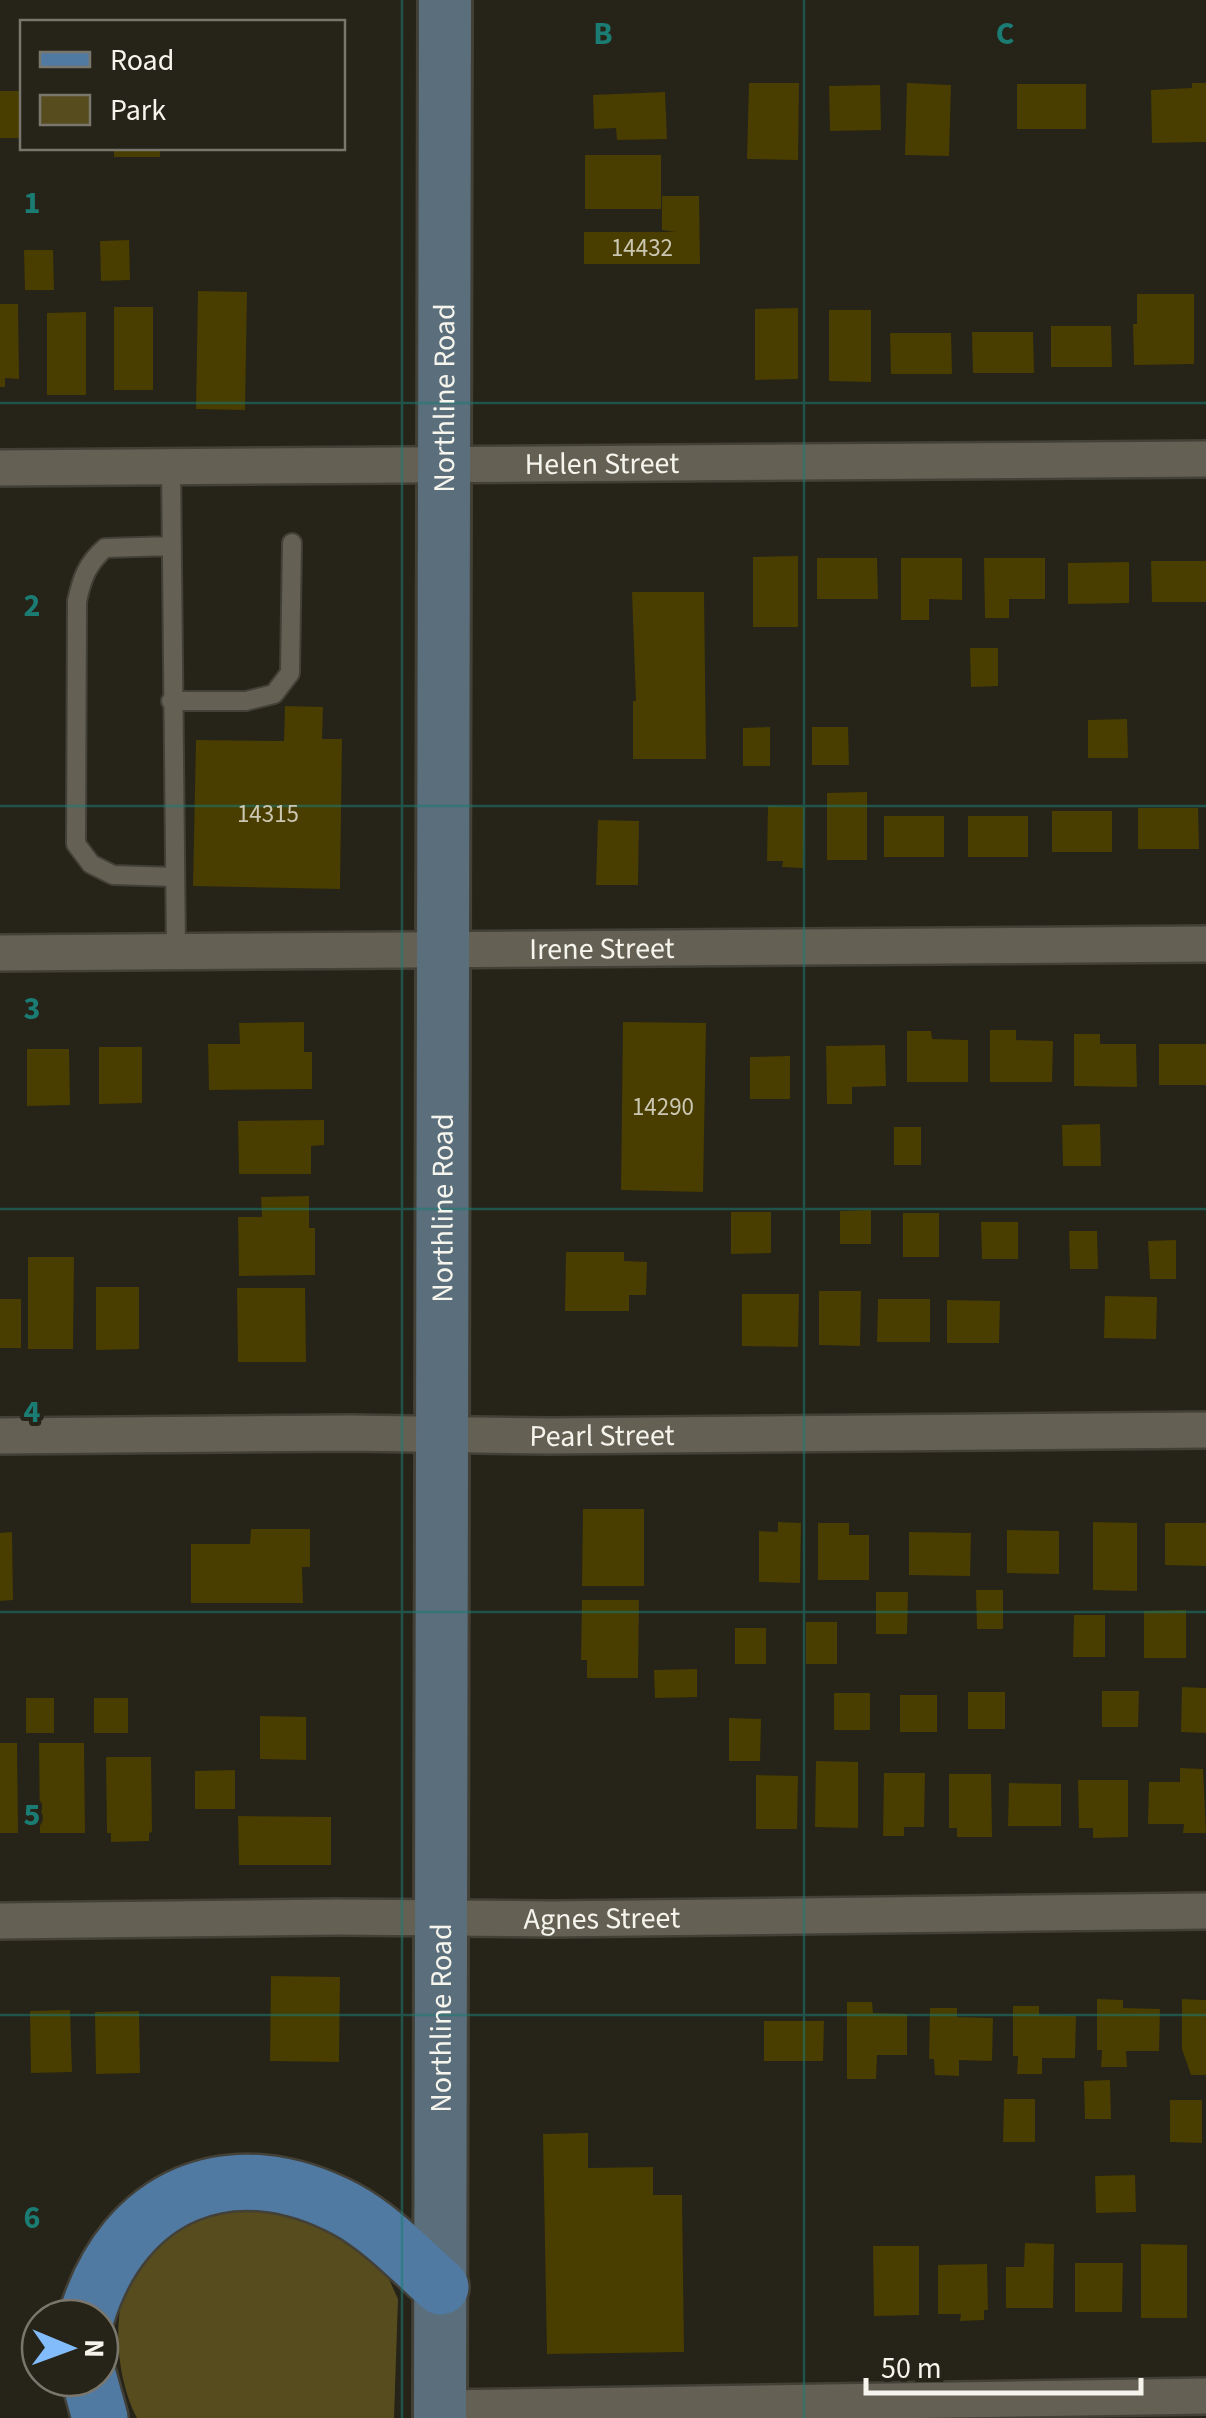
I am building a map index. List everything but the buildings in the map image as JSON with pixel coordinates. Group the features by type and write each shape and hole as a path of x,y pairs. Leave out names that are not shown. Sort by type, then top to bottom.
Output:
{"main road":[{"name":"Northline Road","path":"440,2413 444,0"},
{"path":"94,2298 110,2258 139,2226 183,2196 241,2181 270,2182 306,2191 347,2209 365,2220 441,2287"}],"street":[{"name":"Helen Street","path":"0,468 1206,459"},
{"name":"Irene Street","path":"0,953 1206,944"},
{"name":"Pearl Street","path":"0,1436 1206,1430"},
{"name":"Agnes Street","path":"0,1921 1206,1911"},
{"path":"440,2413 1206,2396"}],"lane":[{"path":"171,466 176,951"},
{"path":"172,702 246,701 274,694 290,673 292,543"},
{"path":"172,546 105,548 85,569 81,581 77,602 76,844 92,864 113,875 174,877"}],"green space":[{"path":"272,2198 378,2255 398,2299 394,2418 137,2418 120,2363 121,2302 135,2268 186,2209"}]}
